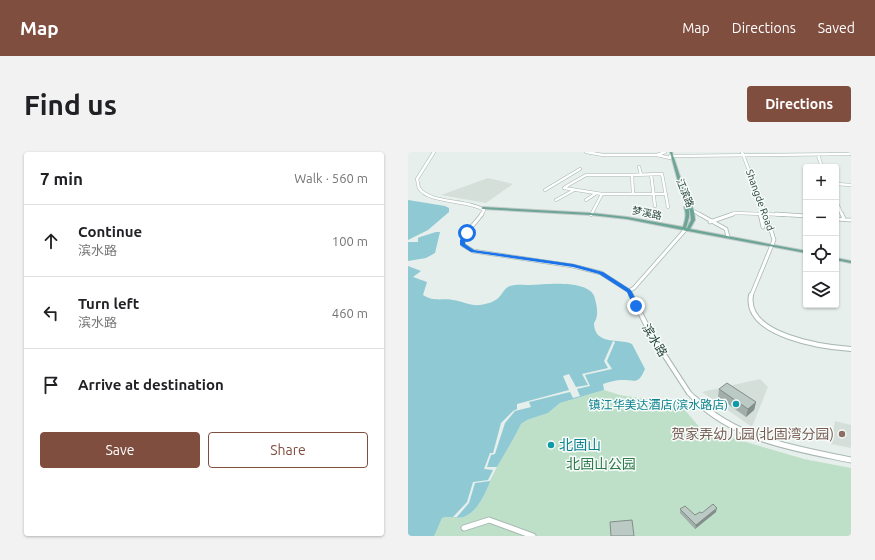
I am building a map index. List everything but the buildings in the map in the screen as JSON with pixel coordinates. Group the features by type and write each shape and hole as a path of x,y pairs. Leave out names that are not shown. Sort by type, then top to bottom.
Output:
{"main road":[{"name":"江滨路","path":"670,152 678,190 689,212 685,229"},
{"name":"江滨路","path":"671,157 682,189 692,210 693,220 685,229"},
{"name":"梦溪路","path":"484,209 591,214 685,229 803,252"},
{"name":"梦溪路","path":"685,229 772,246"},
{"path":"839,259 851,261"}],"street":[{"path":"434,152 417,180 417,185 427,195 477,204 484,209 482,215 470,228 462,240 463,245 468,249 587,269 601,273 629,291"},
{"path":"586,152 603,155 657,155 661,157 851,154"},
{"path":"657,155 665,152"},
{"name":"Shangde Road","path":"742,152 774,240 772,246"},
{"path":"792,152 795,156"},
{"path":"818,155 821,164"},
{"path":"639,167 641,174"},
{"path":"545,190 580,169"},
{"path":"632,174 634,194"},
{"path":"651,174 655,206"},
{"path":"666,194 595,194 564,188 586,175 662,174 666,194 668,207"},
{"path":"560,178 575,181"},
{"path":"839,184 851,185"},
{"path":"556,200 574,190"},
{"path":"586,200 595,194"},
{"path":"591,214 603,194"},
{"path":"839,208 844,219"},
{"path":"692,210 710,222 726,229 728,237"},
{"path":"710,222 731,213 765,213 803,216"},
{"path":"760,213 763,227"},
{"path":"839,219 851,220"},
{"name":"江滨路","path":"629,291 634,288 685,229"},
{"path":"772,246 750,300 753,310 761,321 775,331 802,342 828,347 851,349"},
{"name":"滨水路","path":"629,291 644,321 678,378 689,393 705,408 733,427 759,438 808,451 851,460"},
{"path":"464,528 489,520 533,536"}],"shaded area":[{"path":"488,178 513,184 486,203 441,195"},
{"path":"760,379 768,387 752,427 702,392"},
{"name":"贺家弄幼儿园(北固湾分园)","path":"835,421 851,425 851,448 831,444"}],"green space":[{"name":"北固山公园","path":"604,390 620,395 675,404 684,409 701,429 804,459 851,468 851,536 433,536 442,518 463,517 477,507 521,424 527,420 548,413 560,403"}],"water":[{"path":"408,200 445,206 449,208 449,212 428,230 408,240"},
{"path":"440,232 435,253 426,258 408,261 408,242 418,242 418,238"},
{"path":"408,266 421,271 413,277 427,282 423,295 434,299 449,299 473,305 492,302 497,299 507,288 515,285 568,284 586,288 592,293 595,299 597,314 594,323 595,330 598,335 608,340 632,344 645,369 638,380 620,380 603,384 604,390 560,403 548,413 527,420 521,424 477,507 463,517 442,518 434,536 408,536"}],"pier":[{"path":"613,341 615,342 607,361 612,369 585,375 590,386 577,389 580,396 573,398 570,392 529,402 531,407 515,411 505,423 495,454 491,455 487,467 497,467 490,481 475,483 469,503 457,517 453,517 467,502 473,482 488,480 493,470 484,469 490,453 493,453 501,423 517,409 517,404 569,390 563,376 569,374 576,387 588,385 582,374 608,368 604,361"}],"place":[{"name":"镇江华美达酒店(滨水路店)","path":"736,404"},
{"name":"贺家弄幼儿园(北固湾分园)","path":"842,434"},
{"name":"北固山","path":"551,445"}],"route":[{"path":"467,233 462,240 463,245 473,251 573,266 601,273 613,279 629,291 636,306"}]}
